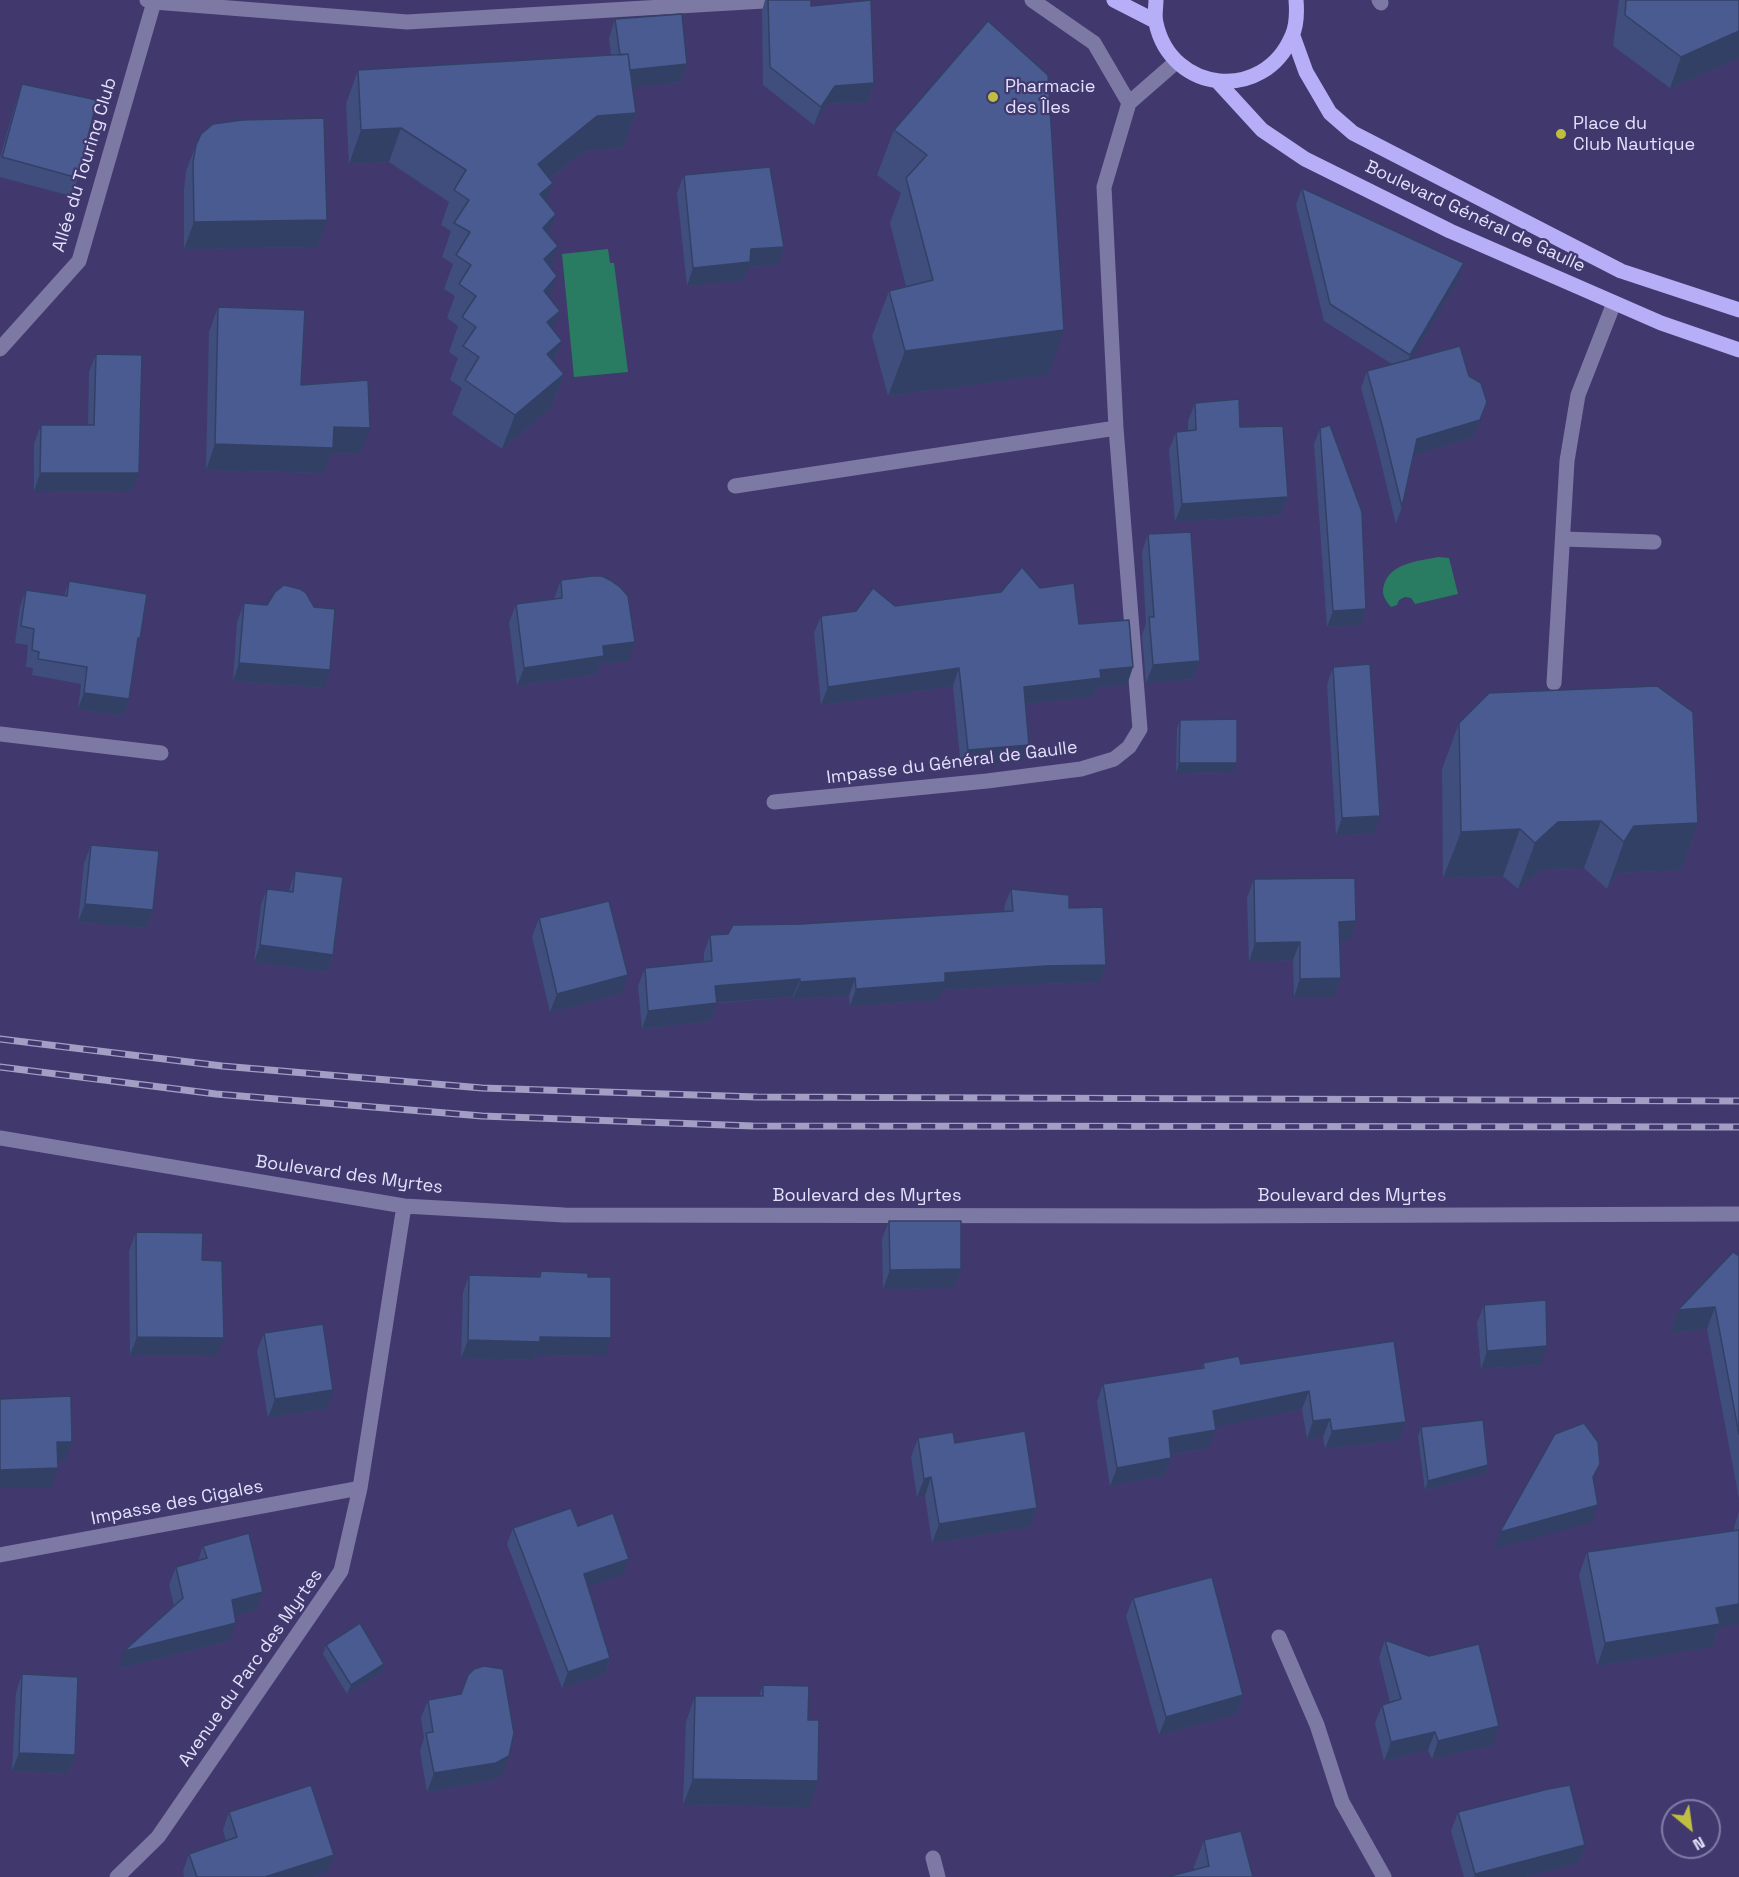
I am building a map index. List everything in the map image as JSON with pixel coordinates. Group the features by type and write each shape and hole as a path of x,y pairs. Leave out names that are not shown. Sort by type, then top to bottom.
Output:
{"main road":[{"path":"1114,0 1155,21"},
{"path":"1156,0 1155,21 1162,43 1176,62 1196,76 1218,82 1242,81 1263,71 1281,56 1293,36 1297,17 1296,0"},
{"name":"Boulevard Général de Gaulle","path":"1293,36 1306,72 1329,113 1353,133 1621,271 1739,310"},
{"name":"Boulevard Général de Gaulle","path":"1218,82 1262,130 1305,159 1450,231 1661,323 1739,350"}],"street":[{"path":"151,1 408,22 782,0"},
{"path":"1032,0 1094,43 1129,103 1176,62"},
{"name":"Allée du Touring Club","path":"0,349 78,261 151,1"},
{"name":"Impasse du Général de Gaulle","path":"774,802 987,781 1081,769 1114,759 1129,747 1140,729 1116,428 1104,187 1129,103"},
{"path":"1554,683 1567,461 1578,394 1614,303"},
{"path":"735,486 1116,428"},
{"path":"1563,539 1654,542"},
{"path":"0,734 161,753"},
{"name":"Boulevard des Myrtes","path":"0,1138 404,1206 564,1215 1739,1214"},
{"name":"Avenue du Parc des Myrtes","path":"117,1877 158,1837 341,1571 360,1488 404,1206"},
{"name":"Impasse des Cigales","path":"0,1556 360,1488"},
{"path":"1279,1637 1317,1725 1342,1802 1384,1877"},
{"path":"933,1858 938,1877"}],"shaded area":[{"path":"608,249 610,263 614,263 628,372 574,377 562,254"},
{"path":"1438,557 1449,558 1458,594 1415,604 1411,598 1405,597 1399,600 1397,605 1391,607 1383,591 1387,578 1392,572 1406,564"}],"building":[{"path":"768,0 811,0 811,6 871,0 874,83 835,86 821,107 770,67"},
{"path":"1626,0 1739,0 1739,31 1681,57 1625,15"},
{"path":"682,14 687,64 630,70 628,54 620,55 615,19"},
{"path":"988,21 1048,75 1064,330 905,351 889,291 933,280 906,178 927,155 894,130"},
{"path":"628,54 636,113 597,116 538,164 553,183 540,194 556,214 543,228 558,246 544,259 557,276 544,291 560,311 547,322 562,341 547,354 564,374 515,415 465,380 479,357 463,346 476,327 462,317 476,296 459,284 471,265 456,255 470,232 454,223 469,200 454,190 466,170 401,128 361,130 358,70"},
{"path":"22,84 97,100 78,178 2,157"},
{"path":"324,118 327,220 194,222 193,163 196,145 201,134 213,124 242,120"},
{"path":"770,167 784,247 751,249 750,262 693,268 684,175"},
{"path":"1302,188 1464,263 1410,355 1330,304"},
{"path":"218,307 305,310 301,385 368,380 370,428 334,427 333,448 215,444"},
{"path":"1460,346 1469,376 1481,383 1487,402 1480,420 1417,439 1402,507 1367,371"},
{"path":"96,354 142,355 139,473 40,473 41,425 94,425"},
{"path":"1239,399 1240,427 1283,426 1288,497 1182,504 1176,432 1196,430 1195,403"},
{"path":"1330,425 1362,512 1366,609 1333,611 1320,428"},
{"path":"1191,532 1200,661 1153,665 1149,617 1154,617 1148,534"},
{"path":"1022,567 1040,588 1074,583 1079,624 1129,620 1133,667 1100,670 1101,678 1024,687 1029,745 968,750 959,668 828,687 821,616 856,611 873,588 895,606 1001,592"},
{"path":"602,576 610,580 628,596 635,642 603,646 604,656 524,668 516,604 562,598 561,580"},
{"path":"69,581 147,594 129,699 84,693 87,667 38,659 39,652 32,650 34,629 21,626 26,590 67,596"},
{"path":"284,585 306,593 314,607 335,609 330,670 239,663 244,603 267,605 275,592"},
{"path":"1370,664 1380,816 1342,818 1333,667"},
{"path":"1657,686 1693,712 1698,823 1634,826 1624,842 1601,821 1558,822 1535,843 1520,829 1461,832 1459,723 1489,693"},
{"path":"1237,719 1237,763 1179,763 1180,720"},
{"path":"91,845 159,851 153,910 85,904"},
{"path":"295,871 343,877 333,955 260,945 267,889 293,892"},
{"path":"1355,878 1356,921 1339,922 1341,978 1300,979 1300,942 1255,943 1254,879"},
{"path":"1011,889 1069,895 1069,908 1103,907 1106,965 1046,966 945,973 945,982 856,989 855,978 800,982 800,979 715,986 717,1003 648,1011 645,968 712,961 710,935 728,934 733,925 801,924 1013,911"},
{"path":"609,901 628,975 557,994 539,918"},
{"path":"889,1221 961,1221 961,1269 890,1270"},
{"path":"136,1232 203,1233 202,1260 222,1261 224,1338 137,1337"},
{"path":"1733,1252 1739,1256 1739,1434 1715,1307 1678,1310"},
{"path":"541,1271 588,1273 588,1277 611,1277 611,1338 540,1337 540,1342 468,1340 469,1275 540,1277"},
{"path":"1546,1300 1547,1346 1487,1351 1484,1305"},
{"path":"323,1324 333,1390 275,1399 264,1333"},
{"path":"1394,1341 1406,1422 1332,1431 1330,1419 1313,1421 1309,1391 1213,1411 1216,1430 1169,1438 1171,1458 1117,1468 1103,1384 1204,1368 1203,1363 1239,1356 1241,1364"},
{"path":"71,1396 72,1442 57,1442 58,1468 0,1470 0,1399"},
{"path":"1483,1420 1488,1465 1428,1481 1421,1427"},
{"path":"1584,1423 1598,1442 1600,1464 1593,1477 1598,1505 1500,1532 1555,1434"},
{"path":"1025,1431 1037,1508 939,1524 931,1477 924,1479 918,1438 953,1432 955,1443"},
{"path":"571,1508 578,1526 613,1513 629,1559 584,1574 610,1658 568,1672 513,1528"},
{"path":"1739,1530 1739,1604 1716,1608 1720,1624 1605,1643 1587,1552"},
{"path":"249,1533 263,1592 232,1600 236,1623 124,1651 183,1598 176,1567 207,1558 203,1546"},
{"path":"1212,1577 1243,1695 1166,1717 1133,1598"},
{"path":"360,1623 384,1664 351,1685 326,1645"},
{"path":"1385,1640 1429,1656 1479,1644 1499,1726 1438,1741 1435,1732 1391,1742 1382,1705 1401,1699"},
{"path":"484,1666 503,1669 514,1733 509,1756 496,1763 434,1773 426,1733 433,1732 428,1700 461,1694 468,1675 474,1669"},
{"path":"22,1674 78,1677 75,1755 19,1753"},
{"path":"763,1685 809,1686 808,1720 819,1720 818,1781 693,1779 695,1696 763,1696"},
{"path":"311,1785 334,1855 265,1877 197,1877 189,1854 237,1837 229,1812"},
{"path":"1570,1785 1585,1845 1475,1874 1458,1812"},
{"path":"1241,1831 1253,1877 1167,1877 1209,1866 1204,1840"}],"railway":[{"path":"0,1039 222,1066 482,1088 757,1097 1739,1101"},
{"path":"0,1067 216,1094 482,1116 753,1126 1739,1127"}],"place":[{"name":"Pharmacie des Îles","path":"993,97"},
{"name":"Place du Club Nautique","path":"1561,134"}]}
